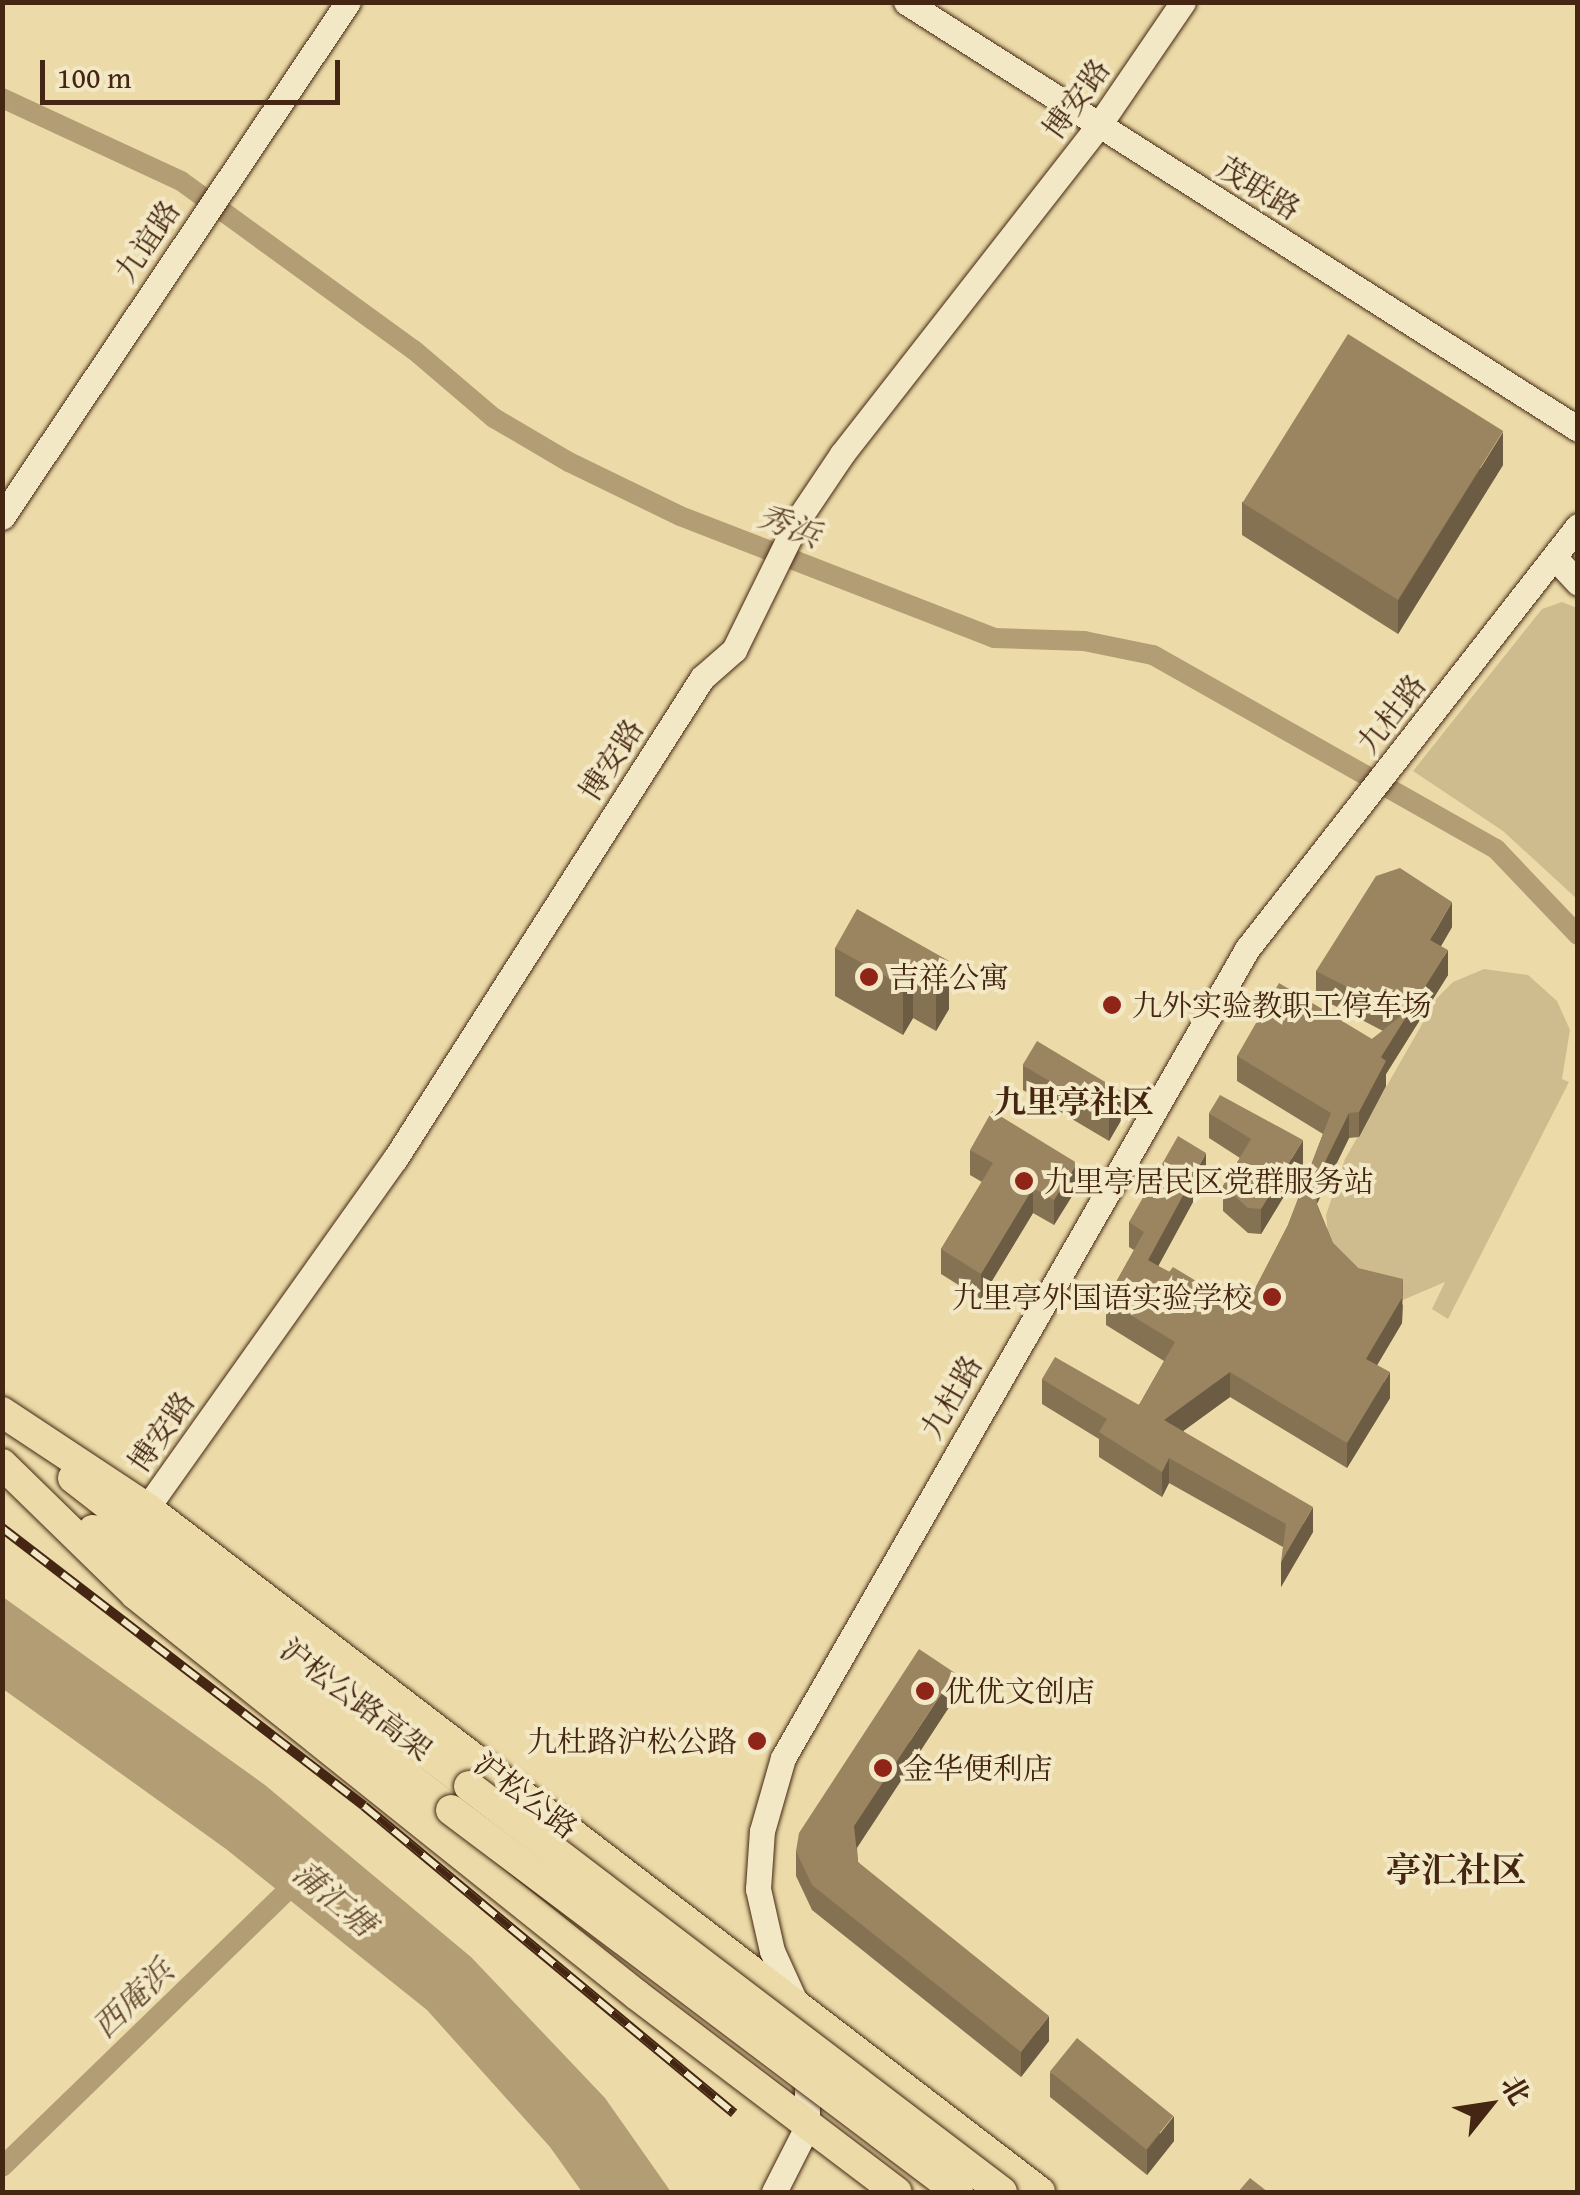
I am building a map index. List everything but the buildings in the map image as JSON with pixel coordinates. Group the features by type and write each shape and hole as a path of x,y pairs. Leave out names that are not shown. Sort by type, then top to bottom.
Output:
{"main road":[{"name":"沪松公路","path":"2,1414 126,1538 806,2126 897,2192"},
{"name":"沪松公路","path":"2,1463 126,1538 796,2005 1040,2192"},
{"name":"沪松公路高架","path":"126,1538 958,2192"},
{"name":"沪松公路高架","path":"460,1798 1002,2192"}],"street":[{"name":"九谊路","path":"2,518 348,2"},
{"name":"茂联路","path":"906,2 1578,429"},
{"name":"博安路","path":"126,1538 395,1159 702,678 734,650 799,518 1100,125 1183,2"},
{"name":"九杜路","path":"806,2126 807,2068 796,2005 772,1951 758,1889 762,1830 783,1758 1247,950 1578,526"},
{"path":"1555,558 1578,582"},
{"path":"774,2192 806,2126"}],"shaded area":[{"path":"1562,602 1577,608 1577,899 1503,831 1413,771 1542,609"},
{"path":"1484,969 1528,975 1557,1001 1570,1030 1562,1079 1569,1082 1448,1319 1432,1309 1445,1282 1403,1300 1349,1275 1328,1236 1326,1215 1345,1159 1437,998 1453,982"}],"water":[{"name":"蒲汇塘","path":"3,1597 265,1785 471,1957 605,2098 671,2192 582,2192 550,2147 427,2010 226,1849 3,1689"}],"waterway":[{"name":"秀浜","path":"2,98 181,181 414,350 494,418 569,462 680,516 994,638 1084,641 1153,655 1496,849 1578,935"},
{"name":"西庵浜","path":"2,2167 302,1876"}],"railway":[{"path":"2,1528 364,1806 734,2113"}],"place":[{"name":"吉祥公寓","path":"869,977"},
{"name":"九外实验教职工停车场","path":"1112,1005"},
{"name":"九里亭居民区党群服务站","path":"1024,1181"},
{"name":"九里亭外国语实验学校","path":"1272,1297"},
{"name":"优优文创店","path":"925,1691"},
{"name":"九杜路沪松公路","path":"757,1741"},
{"name":"金华便利店","path":"883,1768"}],"district":[{"name":"九里亭社区","path":"1074,1102"},
{"name":"亭汇社区","path":"1456,1870"}]}
